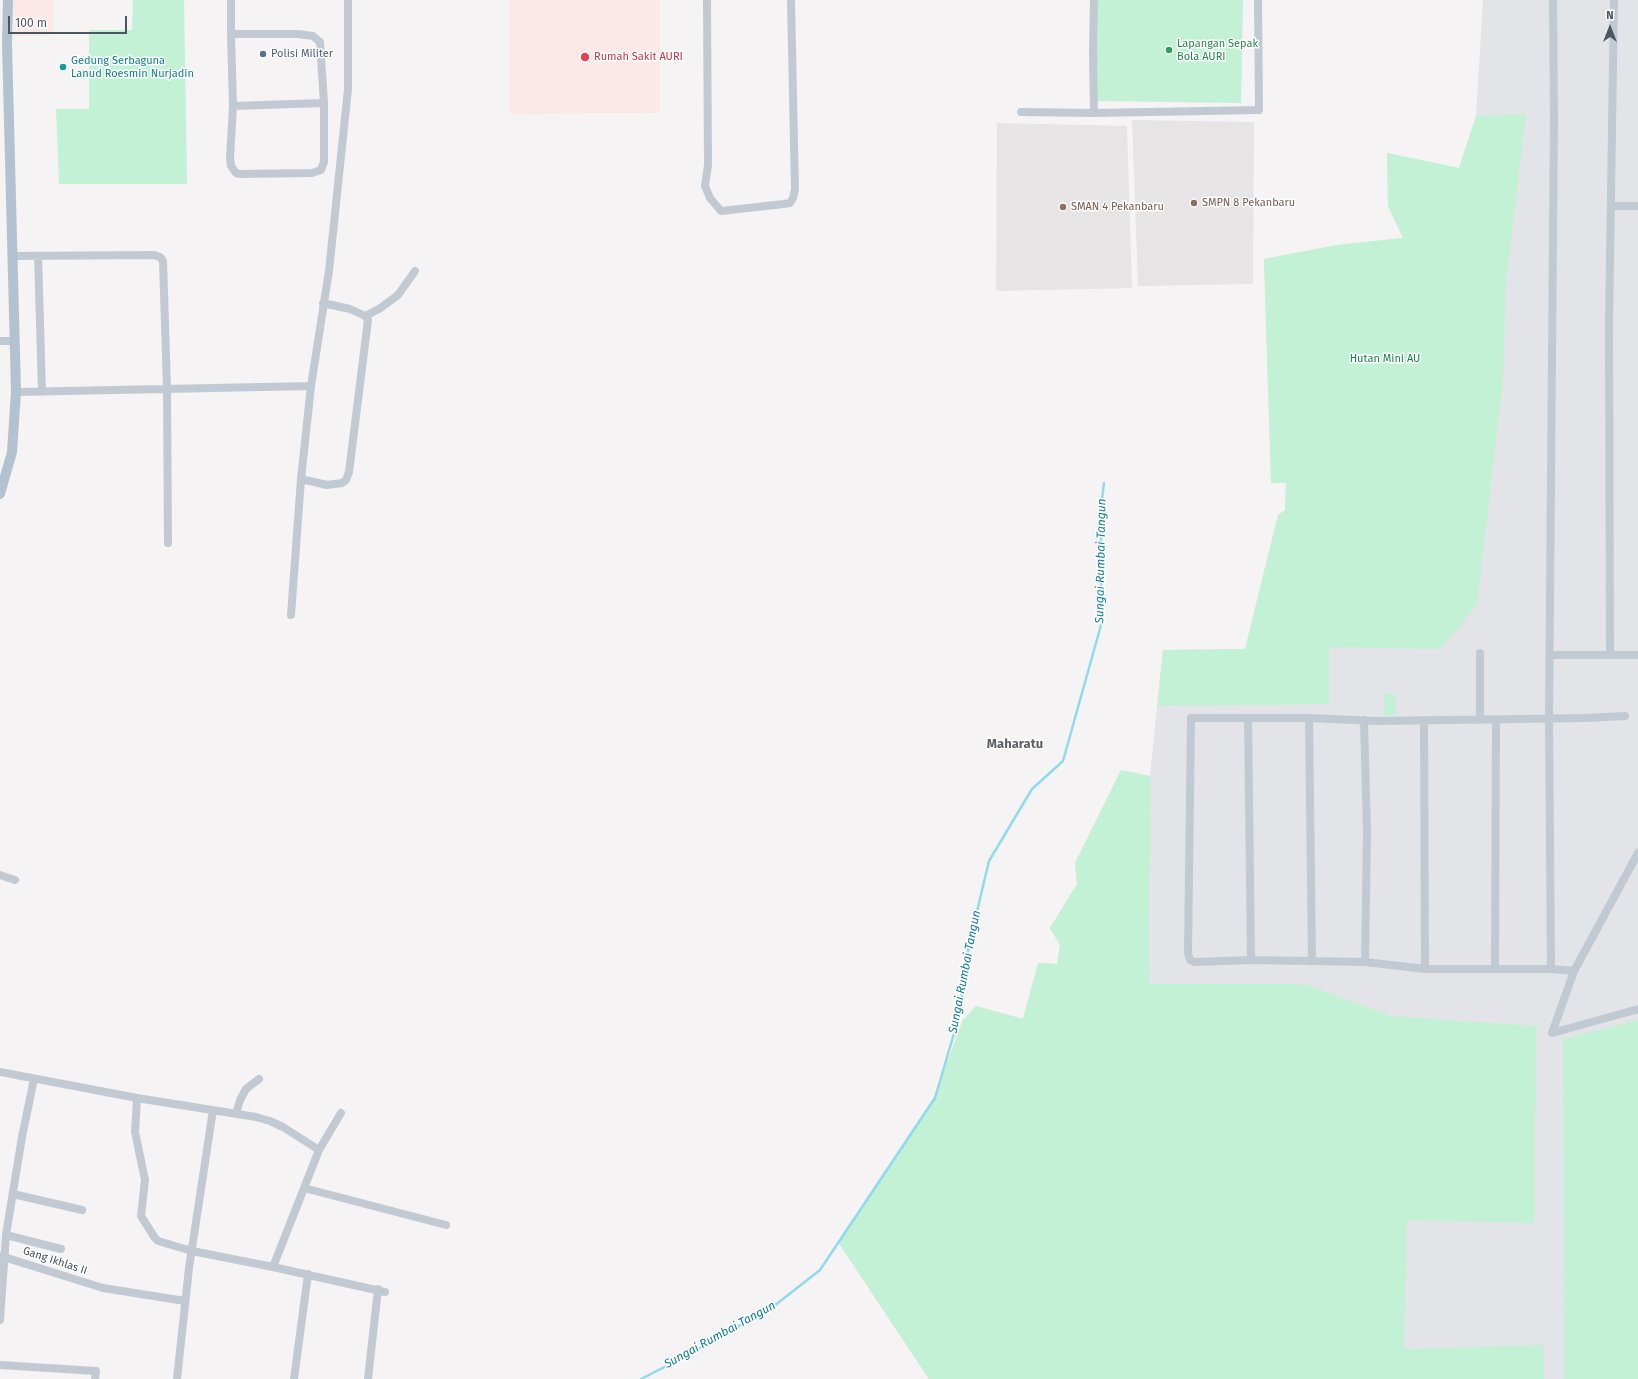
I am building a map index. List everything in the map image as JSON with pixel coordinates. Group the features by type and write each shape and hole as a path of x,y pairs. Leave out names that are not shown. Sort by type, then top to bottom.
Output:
{"main road":[{"path":"0,494 12,452 16,392 7,44 8,0"}],"street":[{"path":"231,0 231,34 233,106 230,158 231,166 236,173 240,174 312,173 321,170 324,162 324,103 320,42 313,36 231,34"},
{"path":"291,615 301,479 310,386 330,256 348,89 348,0"},
{"path":"707,0 708,165 705,186 710,198 720,211 790,203 793,198 795,189 791,0"},
{"path":"1094,0 1094,113"},
{"path":"1022,112 1094,113 1259,110 1258,0"},
{"path":"1551,969 1550,719 1554,117 1553,0"},
{"path":"1610,655 1608,326 1614,0"},
{"path":"233,106 324,103"},
{"path":"1611,206 1638,206"},
{"path":"12,256 154,255 162,261 167,388 168,543"},
{"path":"38,256 42,391"},
{"path":"365,316 379,309 398,295 415,270"},
{"path":"301,479 327,485 342,483 346,480 349,472 368,320 365,316 350,309 323,303"},
{"path":"0,341 15,341"},
{"path":"16,392 310,386"},
{"path":"1480,653 1480,720"},
{"path":"1551,655 1638,655"},
{"path":"1574,971 1551,969 1425,969 1365,962 1251,960 1196,962 1190,960 1188,953 1191,718 1496,720 1625,716"},
{"path":"1248,718 1251,960"},
{"path":"1309,718 1312,961"},
{"path":"1364,720 1367,832 1365,962"},
{"path":"1424,720 1425,969"},
{"path":"1495,969 1496,720"},
{"path":"1638,853 1574,971 1552,1033 1638,1009"},
{"path":"0,875 15,880"},
{"path":"0,1072 136,1098 270,1121 284,1127 319,1150"},
{"path":"236,1114 240,1100 246,1089 259,1078"},
{"path":"0,1320 2,1256 22,1137 34,1079"},
{"path":"136,1098 135,1132 145,1180 141,1216 152,1234 158,1241 192,1251 382,1290 368,1379"},
{"path":"176,1379 185,1301 213,1110"},
{"path":"273,1267 319,1150 341,1113"},
{"path":"304,1188 446,1225"},
{"path":"13,1194 82,1210"},
{"path":"6,1234 60,1249"},
{"name":"Gang Ikhlas II","path":"2,1256 107,1289 185,1301"},
{"path":"294,1379 308,1274"},
{"path":"0,1365 96,1371 95,1379"}],"shaded area":[{"path":"13,0 53,0 53,35 14,36"},
{"name":"Rumah Sakit AURI","path":"510,0 660,0 660,113 510,114"},
{"path":"1483,0 1638,0 1638,1379 929,1379 838,1242 934,1097 963,1020 976,1006 1023,1019 1038,963 1057,964 1060,945 1050,928 1077,884 1075,863 1121,770 1150,776 1163,650 1245,649 1278,515 1285,510 1286,483 1271,483 1264,259 1337,245 1403,238 1388,206 1387,153 1459,168 1476,116"},
{"name":"SMPN 8 Pekanbaru","path":"1132,120 1254,122 1253,284 1138,286"},
{"name":"SMAN 4 Pekanbaru","path":"997,123 1127,126 1132,288 996,291"}],"green space":[{"path":"133,0 184,0 187,184 59,184 56,109 89,109 89,30 132,30"},
{"name":"Lapangan Sepak Bola AURI","path":"1097,0 1243,0 1241,103 1097,101"},
{"name":"Hutan Mini AU","path":"1526,114 1506,282 1503,379 1477,605 1440,649 1329,647 1329,704 1157,706 1163,650 1245,649 1278,515 1285,510 1286,483 1271,483 1264,259 1337,245 1403,238 1388,206 1387,153 1459,168 1476,116"},
{"path":"1384,694 1396,694 1395,716 1384,716"},
{"path":"1121,770 1150,776 1149,984 1304,984 1390,1016 1536,1026 1534,1223 1407,1220 1404,1349 1543,1345 1544,1379 929,1379 838,1242 934,1097 963,1020 976,1006 1023,1019 1038,963 1057,964 1060,945 1050,928 1077,884 1075,863"},
{"path":"1638,1020 1638,1379 1564,1379 1563,1039"}],"waterway":[{"name":"Sungai Rumbai Tangun","path":"641,1379 686,1356 774,1306 820,1270 935,1098 958,1020 969,945 989,861 1032,789 1063,761 1101,625 1101,507 1104,483"}],"place":[{"name":"Lapangan Sepak Bola AURI","path":"1169,50"},
{"name":"Polisi Militer","path":"263,54"},
{"name":"Rumah Sakit AURI","path":"585,57"},
{"name":"Gedung Serbaguna Lanud Roesmin Nurjadin","path":"63,67"},
{"name":"SMPN 8 Pekanbaru","path":"1194,203"},
{"name":"SMAN 4 Pekanbaru","path":"1063,207"}],"district":[{"name":"Maharatu","path":"1015,744"}]}
